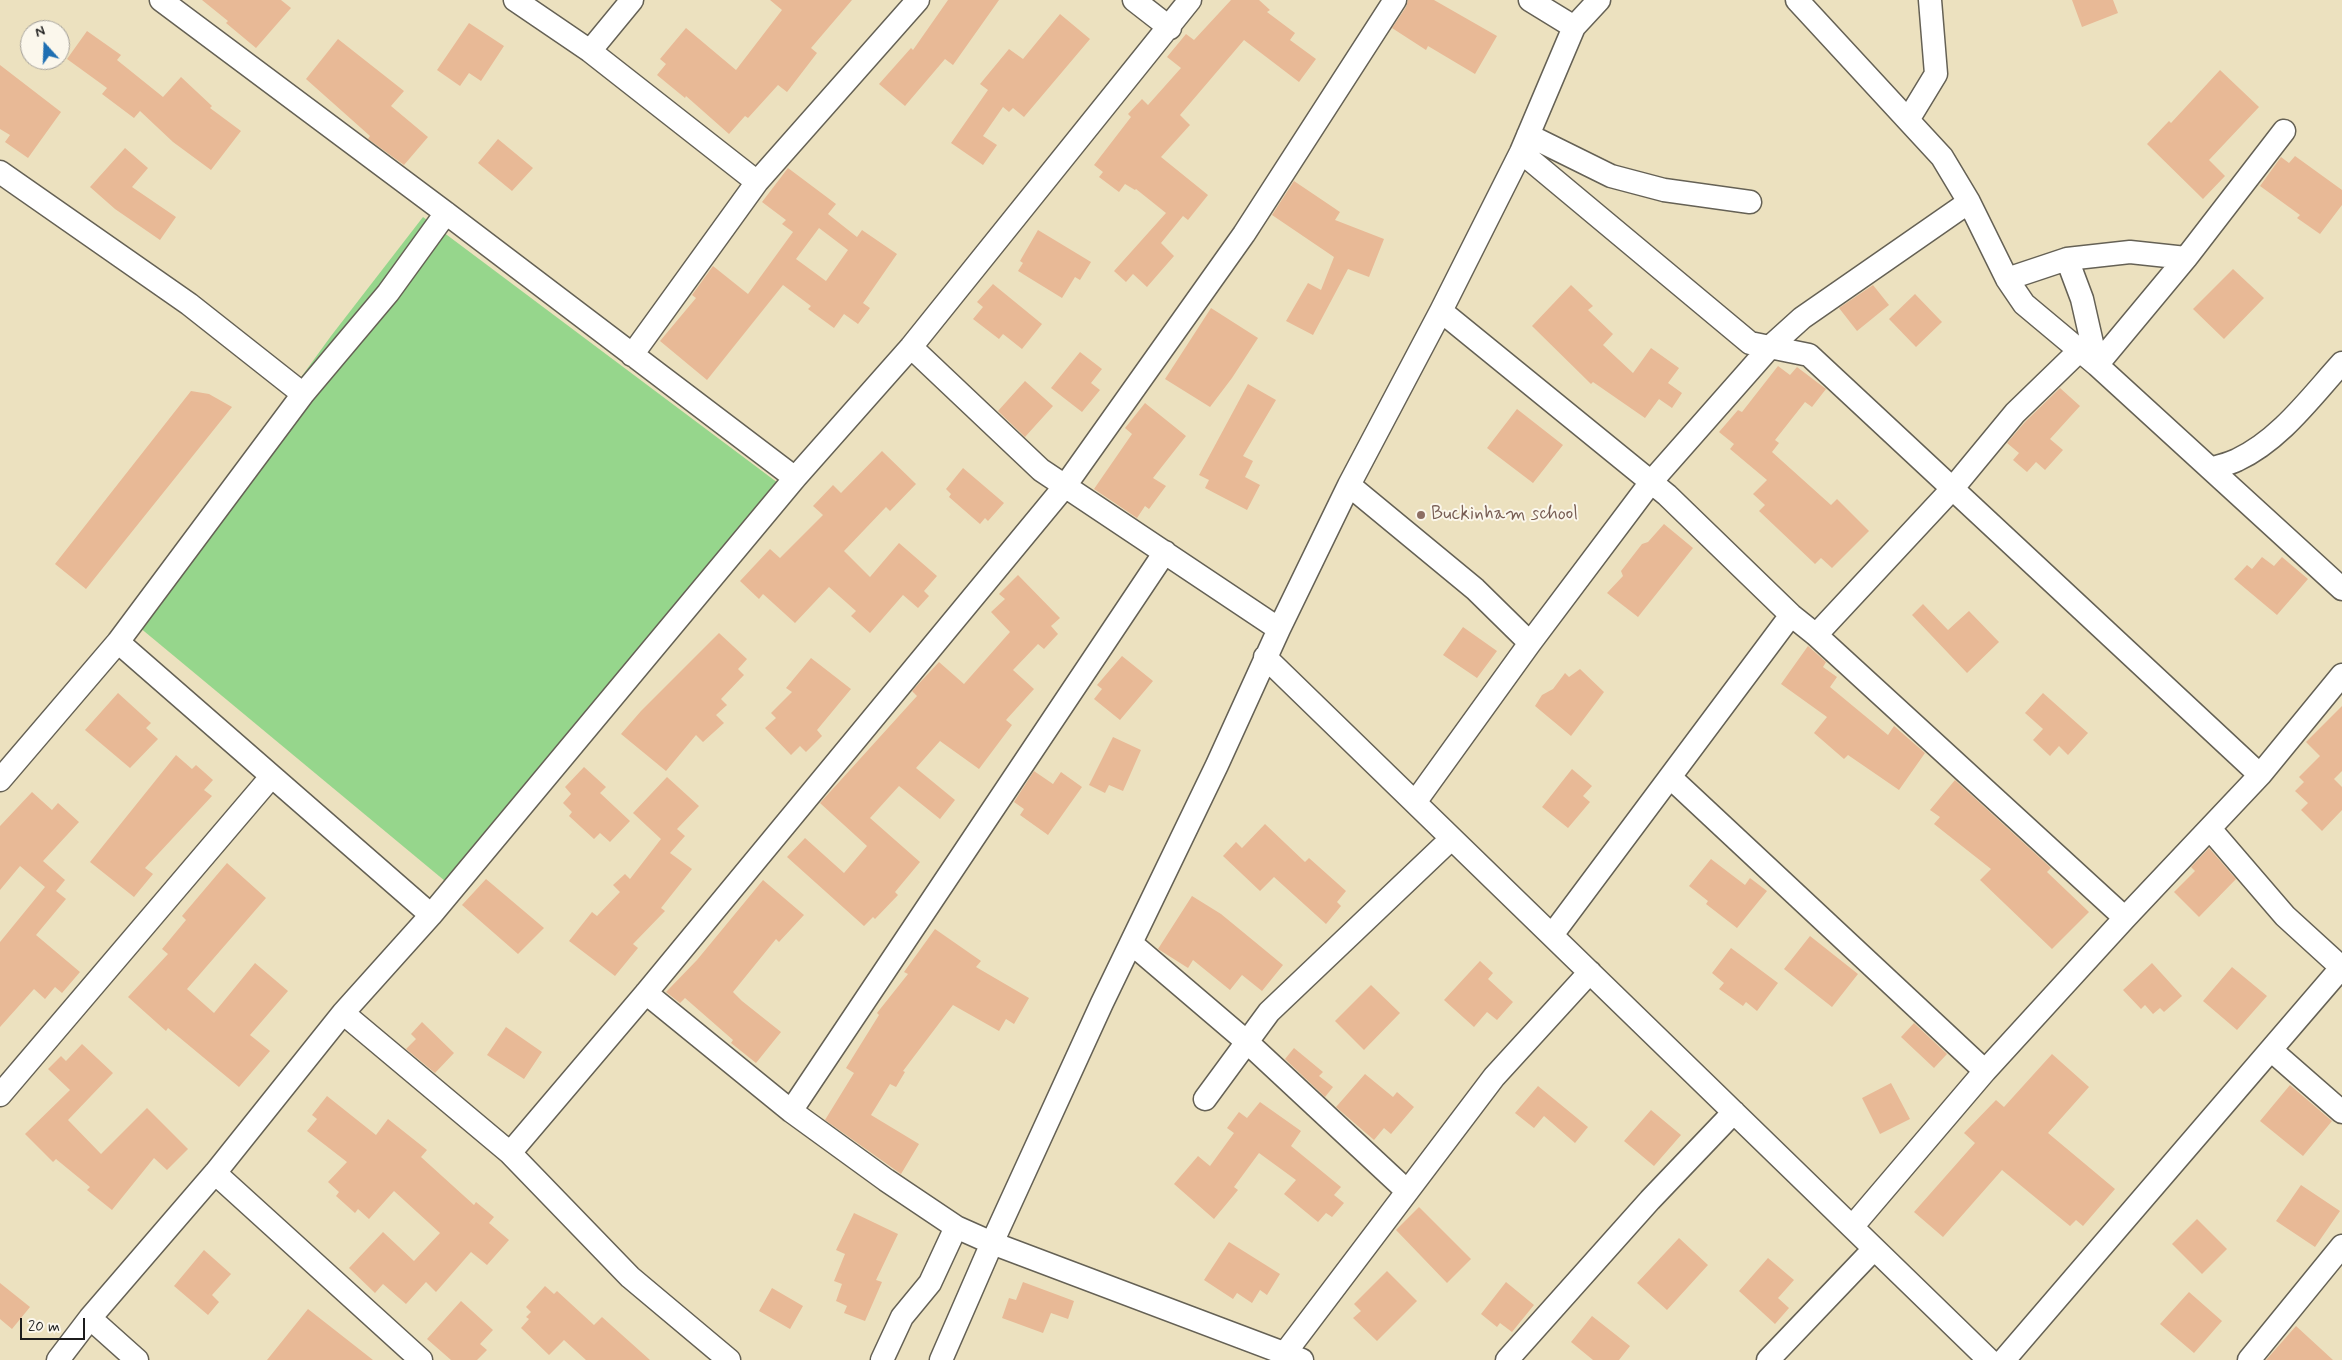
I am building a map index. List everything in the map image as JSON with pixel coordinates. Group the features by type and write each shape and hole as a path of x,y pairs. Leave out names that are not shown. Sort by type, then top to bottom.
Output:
{"street":[{"path":"161,0 446,212 795,478"},
{"path":"515,0 590,52 757,182"},
{"path":"590,52 632,0"},
{"path":"632,355 757,182 918,0"},
{"path":"1134,0 1170,28"},
{"path":"58,1360 90,1318 215,1173 343,1013 431,915 795,478 911,347 1170,28 1190,0"},
{"path":"510,1153 646,993 1065,486 1244,234 1395,0"},
{"path":"1530,0 1574,28"},
{"path":"941,1360 992,1243 1131,943 1217,765 1265,657 1349,485 1441,311 1524,143 1574,28 1599,0"},
{"path":"1797,0 1942,157 1969,202 2007,279 2024,304 2097,365 2342,589"},
{"path":"1908,120 1936,74 1930,0"},
{"path":"2097,365 2186,258 2284,130"},
{"path":"1524,143 1611,176 1664,190 1750,202"},
{"path":"1524,143 1750,343 1809,355 2260,775"},
{"path":"0,172 189,304 303,394"},
{"path":"1416,801 1530,643 1651,482 1770,346 1802,318 1969,202"},
{"path":"0,780 118,642 303,394 388,293 446,212"},
{"path":"2007,279 2067,259 2130,252 2186,258"},
{"path":"2067,259 2082,299 2097,365"},
{"path":"1441,311 1651,482 1790,615 1816,635 2125,918"},
{"path":"911,347 1041,470 1279,629"},
{"path":"1816,635 1953,488 2015,413 2080,350"},
{"path":"2211,468 2236,460 2259,447 2286,424 2342,363"},
{"path":"1349,485 1475,589 1530,643"},
{"path":"791,1111 1165,552"},
{"path":"1552,935 1790,615"},
{"path":"118,642 431,915"},
{"path":"1265,657 1416,801 1451,839 1989,1360"},
{"path":"1852,1227 1985,1071 2125,918 2260,775 2342,675"},
{"path":"0,1095 271,777"},
{"path":"1670,778 1985,1071"},
{"path":"2004,1360 2342,967 2285,916 2210,830"},
{"path":"1205,1100 1269,1012 1451,839"},
{"path":"1131,943 1247,1042 1407,1191"},
{"path":"646,993 791,1111 886,1180 956,1227 992,1243 1294,1357 1407,1191 1494,1077 1590,972"},
{"path":"343,1013 510,1153 630,1277 729,1360"},
{"path":"2271,1050 2342,1112"},
{"path":"1507,1360 1650,1200 1734,1112"},
{"path":"215,1173 421,1360"},
{"path":"882,1360 902,1317 930,1283 956,1227"},
{"path":"2249,1360 2342,1246"},
{"path":"1768,1360 1874,1248"},
{"path":"90,1318 137,1360"}],"green space":[{"path":"423,217 778,483 451,886 127,617 331,336"}],"building":[{"path":"202,0 281,0 291,8 256,48 226,23 228,21"},
{"path":"770,0 852,0 811,48 817,53 787,92 778,85 748,118 745,116 729,134 686,96 685,98 657,75 666,64 660,59 686,28 736,70 782,10"},
{"path":"948,0 999,0 953,65 945,59 905,106 879,84 911,48 913,50"},
{"path":"1231,0 1259,0 1270,10 1267,12 1295,33 1290,40 1316,59 1299,82 1244,40 1180,115 1190,125 1161,157 1208,195 1188,220 1183,216 1161,243 1174,256 1147,287 1133,274 1126,282 1114,271 1166,213 1136,189 1125,184 1119,192 1099,177 1103,172 1094,165 1131,117 1128,114 1142,99 1148,105 1181,68 1167,57 1186,34 1194,40"},
{"path":"1408,0 1434,0 1497,36 1475,74 1428,46 1426,50 1392,28 1406,7"},
{"path":"2072,0 2113,0 2118,13 2082,27"},
{"path":"1060,14 1090,39 1024,117 1013,108 1009,112 1003,107 983,136 997,145 983,165 951,143 988,90 980,84 1009,49 1023,59"},
{"path":"469,23 504,46 481,81 469,73 460,86 437,70"},
{"path":"87,31 121,55 117,60 163,97 181,77 212,106 210,108 241,131 211,170 173,142 140,111 134,118 102,94 107,88 70,61 70,55"},
{"path":"338,39 404,91 391,106 428,137 404,165 368,139 370,136 306,79"},
{"path":"0,65 61,112 28,158 5,142 10,135 0,129"},
{"path":"2220,70 2259,107 2209,160 2225,176 2203,199 2147,144 2169,121 2171,123"},
{"path":"498,139 533,168 512,191 478,163"},
{"path":"125,148 148,168 132,187 176,217 160,240 115,209 90,187"},
{"path":"2295,156 2342,190 2342,205 2320,234 2297,218 2300,215 2260,186 2281,157 2289,163"},
{"path":"788,168 836,204 828,214 857,237 862,230 897,254 863,303 870,308 858,324 844,314 834,328 808,309 811,306 783,285 707,380 660,341 696,298 692,295 713,266 748,294 793,232 782,224 786,220 762,202","holes":["819,228 848,250 826,281 796,259"]},
{"path":"1294,181 1340,212 1335,220 1384,239 1369,277 1348,269 1313,335 1286,321 1308,283 1321,290 1334,257 1272,215"},
{"path":"1038,230 1091,262 1080,280 1075,277 1062,298 1018,271 1023,263 1020,261"},
{"path":"2233,269 2264,298 2224,339 2193,309"},
{"path":"993,284 1042,324 1022,349 1003,334 999,339 973,319 983,307 977,302"},
{"path":"1571,285 1593,306 1588,310 1613,334 1603,345 1633,373 1651,348 1679,368 1668,383 1682,393 1672,408 1659,399 1645,418 1593,382 1591,384 1532,326"},
{"path":"1873,285 1889,305 1857,331 1839,308"},
{"path":"1915,294 1942,322 1916,347 1889,319"},
{"path":"1211,308 1258,338 1210,407 1165,379"},
{"path":"1080,352 1102,369 1091,383 1100,390 1082,412 1051,388"},
{"path":"1778,366 1790,375 1797,367 1826,389 1812,407 1805,402 1775,440 1779,443 1772,452 1831,505 1837,499 1869,531 1832,568 1821,558 1815,564 1759,511 1765,505 1753,494 1767,480 1730,449 1734,444 1719,432 1738,410 1742,412"},
{"path":"1025,381 1053,406 1025,437 998,411"},
{"path":"1248,384 1276,400 1243,456 1253,461 1245,477 1260,485 1247,510 1205,488 1209,480 1199,475"},
{"path":"2060,388 2080,406 2050,439 2063,450 2045,470 2036,462 2027,472 2013,460 2019,453 2007,443 2025,422"},
{"path":"191,391 209,394 232,407 86,589 55,564"},
{"path":"1145,403 1186,436 1153,478 1166,486 1149,509 1145,506 1137,518 1094,489 1132,434 1125,428"},
{"path":"1517,409 1563,445 1533,483 1487,448"},
{"path":"882,451 916,484 890,511 886,507 844,551 870,577 899,543 937,576 924,591 929,596 918,608 903,595 870,633 851,616 856,611 829,587 795,623 763,594 759,599 740,581 770,549 780,558 823,515 813,506 833,485 841,493"},
{"path":"963,468 1004,503 988,521 985,518 980,524 949,497 951,494 946,489"},
{"path":"1664,524 1693,548 1638,617 1607,593 1623,576 1621,571 1642,544 1648,542"},
{"path":"2262,557 2274,566 2282,557 2308,579 2277,615 2234,579 2247,565 2252,569"},
{"path":"1018,575 1060,618 1051,626 1058,634 1044,649 1038,644 1013,670 1034,689 1006,720 1012,725 979,769 940,741 916,768 955,800 940,819 899,786 870,818 920,862 895,892 898,895 875,919 873,917 864,926 787,857 805,838 844,873 867,846 820,803 917,696 912,691 939,662 964,684 1010,632 991,612 1005,599 999,594"},
{"path":"1923,604 1948,630 1969,611 1999,642 1967,673 1912,615"},
{"path":"1463,627 1497,651 1477,678 1443,655"},
{"path":"719,633 747,659 738,669 744,675 721,699 727,705 716,715 724,723 703,742 696,735 666,771 621,734 641,711"},
{"path":"1808,646 1826,662 1823,667 1837,677 1830,687 1888,735 1894,726 1925,753 1899,790 1848,755 1844,759 1814,733 1827,717 1781,684"},
{"path":"1122,656 1153,681 1120,720 1094,699 1102,689 1097,685"},
{"path":"811,658 851,689 817,730 822,736 806,752 800,746 791,755 765,728 776,718 771,713 792,692 786,688"},
{"path":"1580,669 1604,692 1571,736 1535,706 1542,695 1553,689 1565,673 1569,677"},
{"path":"118,693 151,723 146,728 158,739 130,768 85,730"},
{"path":"2043,693 2088,733 2068,755 2059,746 2050,756 2033,740 2043,729 2025,713"},
{"path":"2342,706 2342,771 2334,779 2342,787 2342,810 2322,831 2301,810 2308,803 2295,791 2304,782 2299,777 2320,756 2306,742"},
{"path":"1113,737 1141,750 1123,791 1109,785 1105,793 1089,785"},
{"path":"176,755 192,769 196,765 213,780 204,790 212,796 145,868 153,874 134,897 90,862"},
{"path":"584,767 606,787 600,793 630,821 610,842 600,833 594,839 569,816 572,812 563,803 571,794 565,787"},
{"path":"1572,769 1592,786 1583,796 1590,802 1568,828 1542,807"},
{"path":"1034,771 1053,784 1061,772 1082,787 1048,835 1020,815 1024,809 1014,802"},
{"path":"667,777 699,806 677,829 685,836 670,853 692,869 661,908 665,911 633,944 638,948 615,976 569,941 592,912 597,916 620,892 613,885 625,874 630,879 661,839 633,813"},
{"path":"1955,780 2051,868 2047,872 2089,912 2052,949 1980,880 1991,869 1934,824 1940,817 1930,810"},
{"path":"32,792 52,810 58,803 79,822 43,861 65,880 56,891 66,899 36,935 80,972 62,993 55,987 45,999 34,989 0,1027 0,942 45,887 20,866 0,890 0,826"},
{"path":"1265,824 1305,862 1309,858 1346,891 1337,902 1341,906 1326,924 1274,877 1260,891 1223,856 1236,842 1242,848"},
{"path":"2209,848 2236,879 2199,917 2174,892 2195,871 2191,867"},
{"path":"1711,859 1745,885 1750,878 1767,891 1737,928 1706,904 1708,901 1689,886"},
{"path":"227,863 266,898 187,989 214,1013 255,963 288,991 250,1035 270,1051 239,1087 168,1028 166,1031 128,997 168,954 162,949 186,920 182,916"},
{"path":"486,879 544,928 518,954 462,905"},
{"path":"763,880 804,915 779,942 776,939 733,992 781,1032 756,1063 731,1043 733,1040 685,998 680,1003 666,992 697,960"},
{"path":"1192,896 1221,914 1283,965 1262,991 1242,975 1230,990 1193,960 1188,968 1158,949"},
{"path":"935,929 981,961 976,967 1029,998 1014,1024 1006,1019 999,1031 953,1005 903,1071 905,1072 896,1087 890,1084 871,1115 919,1144 901,1174 825,1120 854,1073 846,1068 879,1015 877,1013 908,974 904,972"},
{"path":"1810,936 1858,974 1832,1007 1784,969"},
{"path":"1731,948 1778,983 1757,1011 1746,1002 1743,1006 1719,989 1724,983 1712,973"},
{"path":"1480,961 1493,973 1488,979 1513,1002 1497,1020 1487,1012 1474,1027 1444,1000"},
{"path":"2152,963 2182,996 2164,1012 2160,1008 2153,1014 2145,1005 2141,1009 2123,990"},
{"path":"2232,967 2267,996 2237,1030 2203,1001"},
{"path":"1371,985 1400,1013 1364,1050 1335,1021"},
{"path":"422,1022 454,1053 435,1073 406,1049 416,1039 411,1034"},
{"path":"1914,1023 1947,1054 1934,1068 1901,1037"},
{"path":"506,1027 542,1052 524,1079 487,1055"},
{"path":"82,1044 113,1073 68,1120 101,1154 147,1108 188,1149 167,1170 154,1158 112,1210 87,1190 90,1187 56,1159 53,1162 25,1134 70,1090 48,1069 61,1056 66,1061"},
{"path":"1294,1048 1323,1072 1319,1076 1333,1087 1325,1097 1285,1059"},
{"path":"2052,1054 2089,1087 2048,1133 2115,1189 2083,1226 2076,1220 2070,1226 2002,1170 1943,1237 1914,1212 1975,1143 1964,1133 1996,1100 2004,1107"},
{"path":"1365,1074 1393,1097 1397,1092 1414,1107 1391,1134 1384,1128 1374,1140 1336,1107"},
{"path":"1891,1083 1910,1119 1880,1134 1862,1098"},
{"path":"2290,1085 2332,1121 2303,1156 2260,1121"},
{"path":"1538,1086 1588,1127 1575,1143 1544,1116 1534,1128 1515,1113"},
{"path":"327,1096 376,1135 388,1119 427,1150 421,1157 474,1205 476,1202 494,1217 489,1223 509,1240 487,1265 471,1252 436,1292 426,1282 406,1304 383,1284 375,1293 349,1268 383,1232 414,1261 440,1233 394,1191 369,1219 358,1209 355,1213 336,1196 339,1192 328,1182 347,1162 307,1131 317,1119 312,1115"},
{"path":"1260,1102 1301,1131 1291,1146 1341,1187 1334,1195 1344,1203 1332,1217 1326,1213 1318,1222 1284,1194 1296,1180 1259,1153 1234,1187 1238,1190 1214,1219 1174,1184 1198,1156 1210,1166 1234,1133 1227,1128 1239,1112 1247,1118"},
{"path":"1651,1110 1681,1135 1654,1166 1624,1141"},
{"path":"2301,1185 2340,1211 2315,1247 2276,1221"},
{"path":"1419,1207 1471,1259 1447,1283 1396,1230"},
{"path":"854,1213 898,1234 876,1280 882,1282 865,1321 844,1313 847,1306 836,1301 842,1284 834,1281 845,1254 836,1250"},
{"path":"2197,1219 2227,1249 2202,1274 2172,1244"},
{"path":"1679,1238 1708,1265 1667,1310 1637,1283"},
{"path":"1229,1242 1280,1274 1267,1295 1260,1290 1252,1303 1237,1293 1233,1299 1204,1280"},
{"path":"204,1250 231,1274 212,1295 219,1302 208,1315 174,1286"},
{"path":"1768,1258 1794,1280 1778,1298 1789,1308 1775,1324 1739,1291"},
{"path":"1387,1271 1417,1301 1377,1341 1353,1318 1361,1311 1354,1304"},
{"path":"1023,1282 1074,1301 1068,1319 1051,1313 1043,1333 1002,1318 1009,1298 1016,1300"},
{"path":"1506,1282 1534,1305 1512,1332 1500,1323 1497,1327 1481,1314"},
{"path":"0,1283 30,1307 12,1329 0,1319"},
{"path":"545,1286 554,1294 557,1291 594,1325 602,1317 650,1360 586,1360 564,1340 549,1355 521,1328 529,1319 526,1317 531,1312 526,1307"},
{"path":"772,1288 803,1306 790,1329 759,1311"},
{"path":"2189,1292 2222,1321 2194,1353 2160,1324"},
{"path":"461,1301 493,1330 480,1344 487,1350 477,1360 451,1360 427,1339"},
{"path":"308,1309 373,1360 267,1360"},
{"path":"1592,1316 1630,1346 1619,1360 1593,1360 1571,1342"},
{"path":"2296,1326 2333,1360 2266,1360"}],"place":[{"name":"Buckinham school","path":"1421,515"}]}
